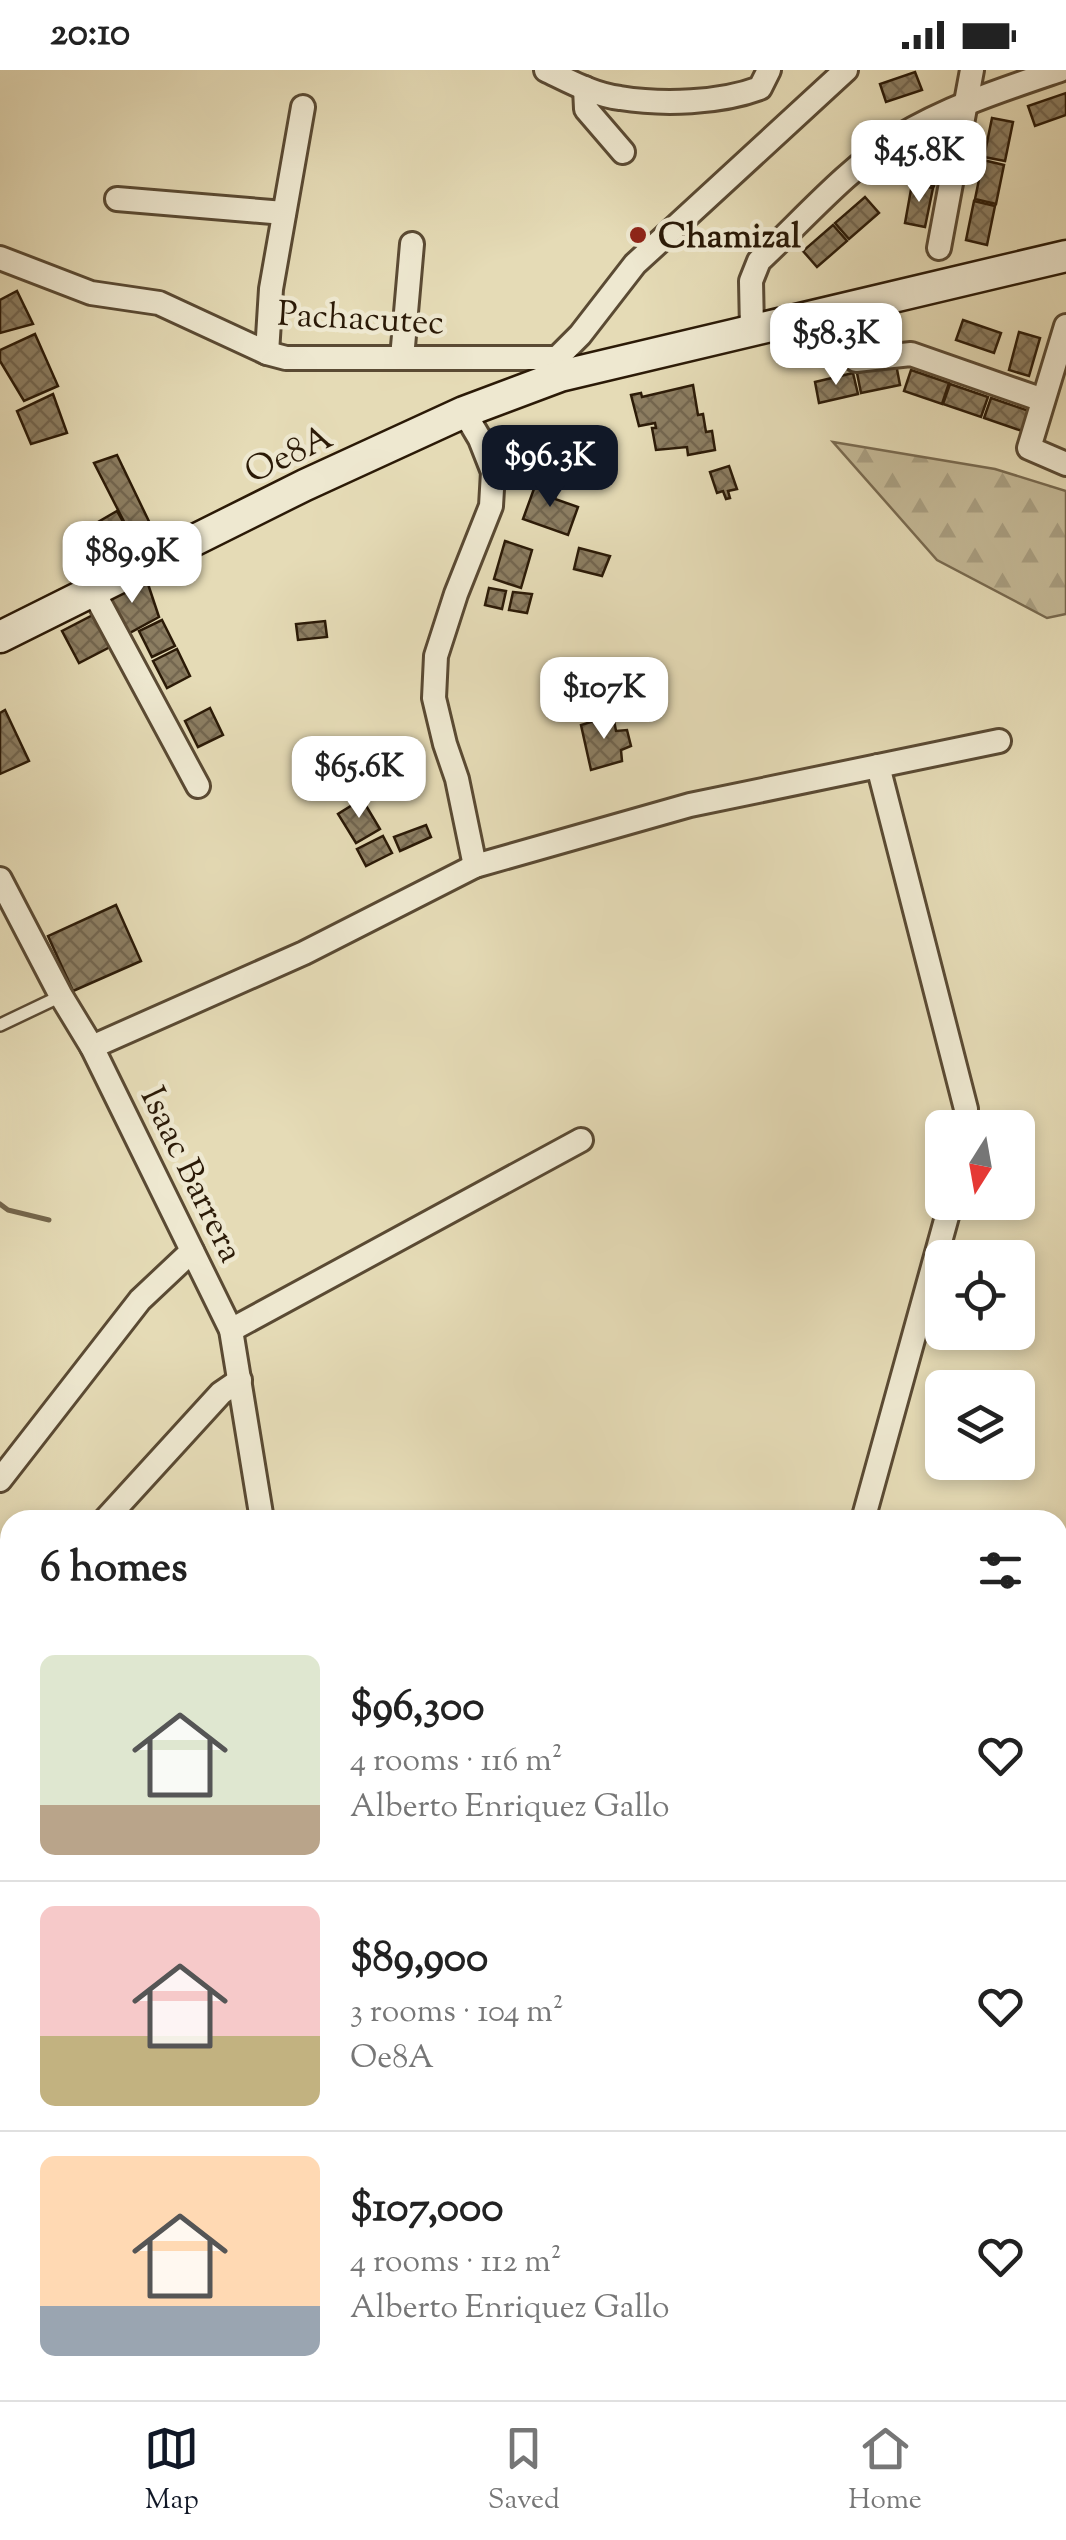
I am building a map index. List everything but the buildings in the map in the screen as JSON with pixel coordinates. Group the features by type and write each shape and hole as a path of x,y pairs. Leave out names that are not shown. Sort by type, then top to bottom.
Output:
{"street":[{"path":"546,70 584,88 618,98 744,94 760,88 769,70"},
{"path":"559,367 635,264 846,70"},
{"path":"939,248 972,70"},
{"path":"752,329 751,281 759,261 868,160 896,139 965,103 1060,70"},
{"path":"584,88 586,109 622,152"},
{"path":"267,353 271,288 303,108"},
{"path":"117,199 284,213"},
{"path":"402,358 412,244"},
{"name":"Pachacutec","path":"0,258 91,293 159,303 267,353 302,358 402,358 559,367 752,329 1066,256"},
{"path":"1066,326 1029,448 1066,464"},
{"path":"856,360 911,354 1043,400"},
{"name":"Oe8A","path":"0,637 92,589 559,367"},
{"path":"464,412 493,472 492,506 436,656 434,698 476,866"},
{"path":"92,589 198,786"},
{"path":"92,1046 304,953 476,866 690,805 999,741"},
{"path":"878,766 966,1110"},
{"name":"Isaac Barrera","path":"0,879 60,996 92,1046 231,1330 260,1510"},
{"path":"231,1330 580,1140"},
{"path":"866,1510 946,1220"},
{"path":"0,1480 140,1300 192,1251"},
{"path":"114,1510 221,1394 240,1380"}],"lane":[{"path":"0,1025 60,996"}],"green space":[{"path":"833,442 995,469 1066,491 1066,614 1047,618 937,560"}],"waterway":[{"path":"0,1204 8,1210 49,1220"}],"place":[{"name":"Chamizal","path":"638,235"}]}
